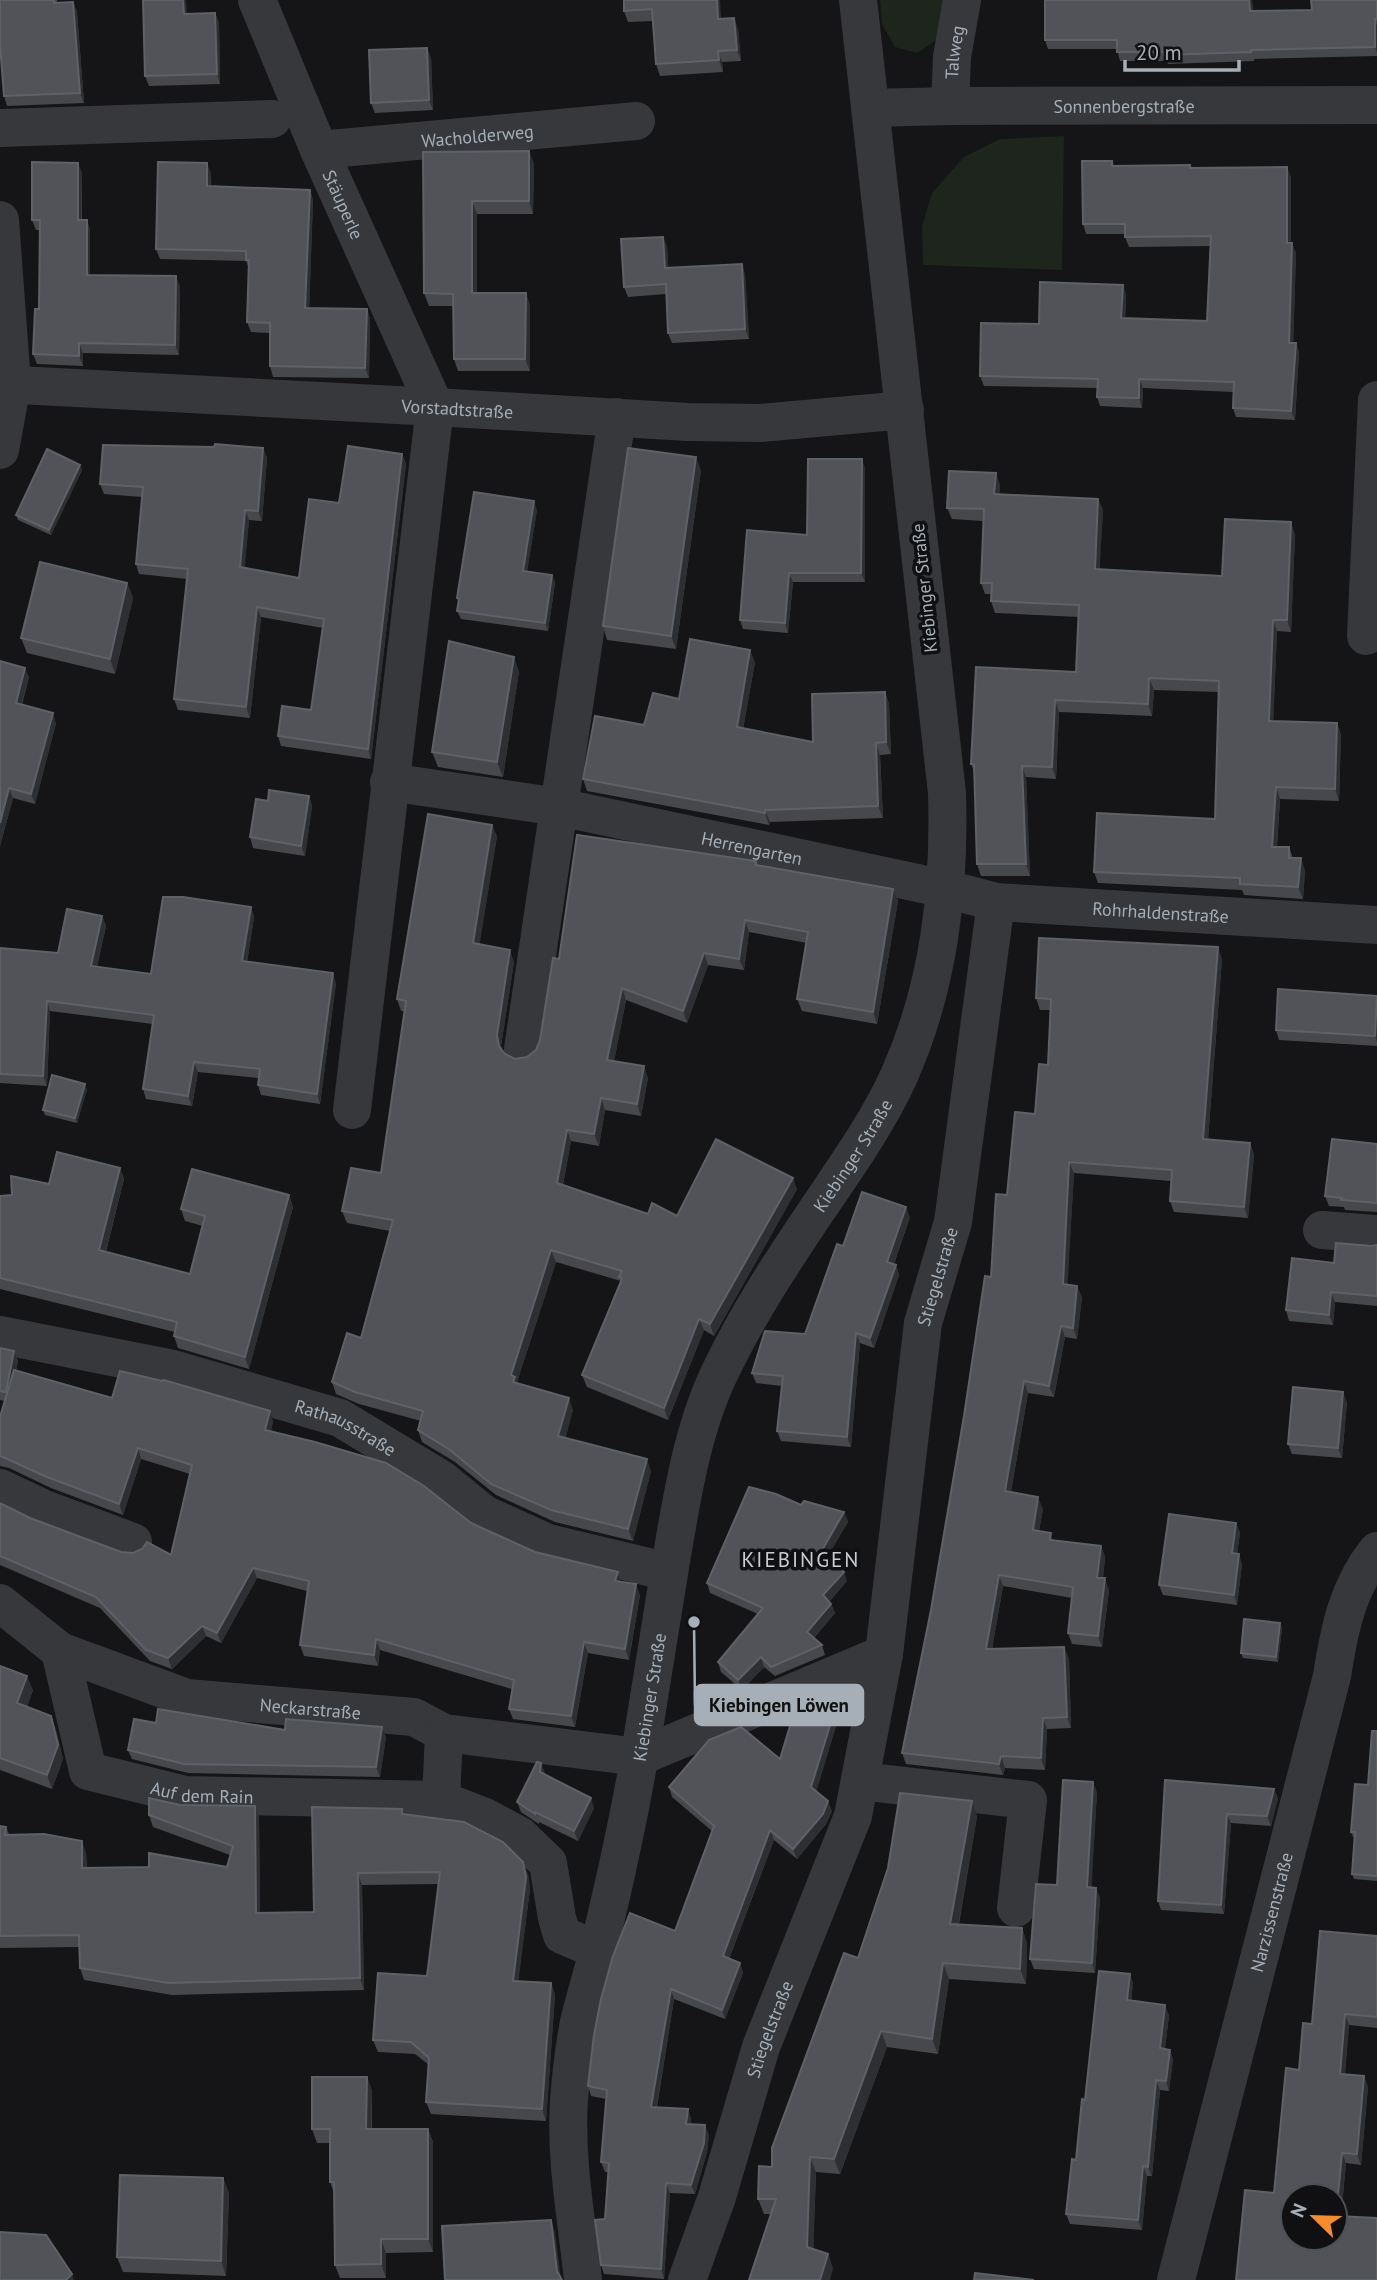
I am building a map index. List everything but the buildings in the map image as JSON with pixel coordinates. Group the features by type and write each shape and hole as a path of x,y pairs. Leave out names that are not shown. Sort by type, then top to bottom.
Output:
{"street":[{"name":"Stäuperle","path":"257,0 319,150 435,407"},
{"name":"Kiebinger Straße","path":"583,2280 569,2146 569,2103 579,2023 618,1867 639,1757 678,1516 702,1414 720,1372 743,1330 790,1252 870,1130 898,1077 930,990 946,889 947,793 858,0"},
{"name":"Talweg","path":"950,106 952,57 962,0"},
{"name":"Sonnenbergstraße","path":"870,108 1377,105"},
{"path":"0,128 272,119"},
{"name":"Wacholderweg","path":"319,150 636,121"},
{"path":"0,220 6,384 0,450"},
{"name":"Vorstadtstraße","path":"6,384 688,422 760,423 905,410"},
{"path":"1366,636 1377,400"},
{"path":"352,1110 435,407"},
{"path":"523,1049 617,417"},
{"name":"Herrengarten","path":"389,782 559,807 946,889"},
{"name":"Rohrhaldenstraße","path":"946,889 996,902 1377,925"},
{"name":"Stiegelstraße","path":"687,2280 717,2197 761,2047 853,1816 884,1654 923,1322 953,1222 996,902"},
{"path":"1322,1230 1377,1234"},
{"name":"Rathausstraße","path":"0,1335 173,1369 340,1418 441,1479 484,1514 548,1544 669,1572"},
{"path":"0,1489 42,1508 133,1542"},
{"name":"Narzissenstraße","path":"1176,2280 1332,1676 1340,1628 1351,1591 1377,1551"},
{"name":"Neckarstraße","path":"0,1603 60,1651 187,1698 414,1717 444,1733 639,1757"},
{"name":"Auf dem Rain","path":"60,1651 88,1771 185,1795 441,1800 485,1817 520,1836 548,1863 556,1918 562,1935 598,1950"},
{"path":"639,1757 884,1654"},
{"path":"441,1800 444,1733"},
{"path":"860,1782 1028,1800 1016,1908"}],"shaded area":[{"path":"880,0 946,0 944,35 917,53 895,47 882,24"},
{"path":"1064,136 1062,270 923,265 922,226 932,193 964,157 1000,139"}],"place":[{"name":"Kiebingen Löwen","path":"694,1622"}],"district":[{"name":"KIEBINGEN","path":"801,1559"}]}
